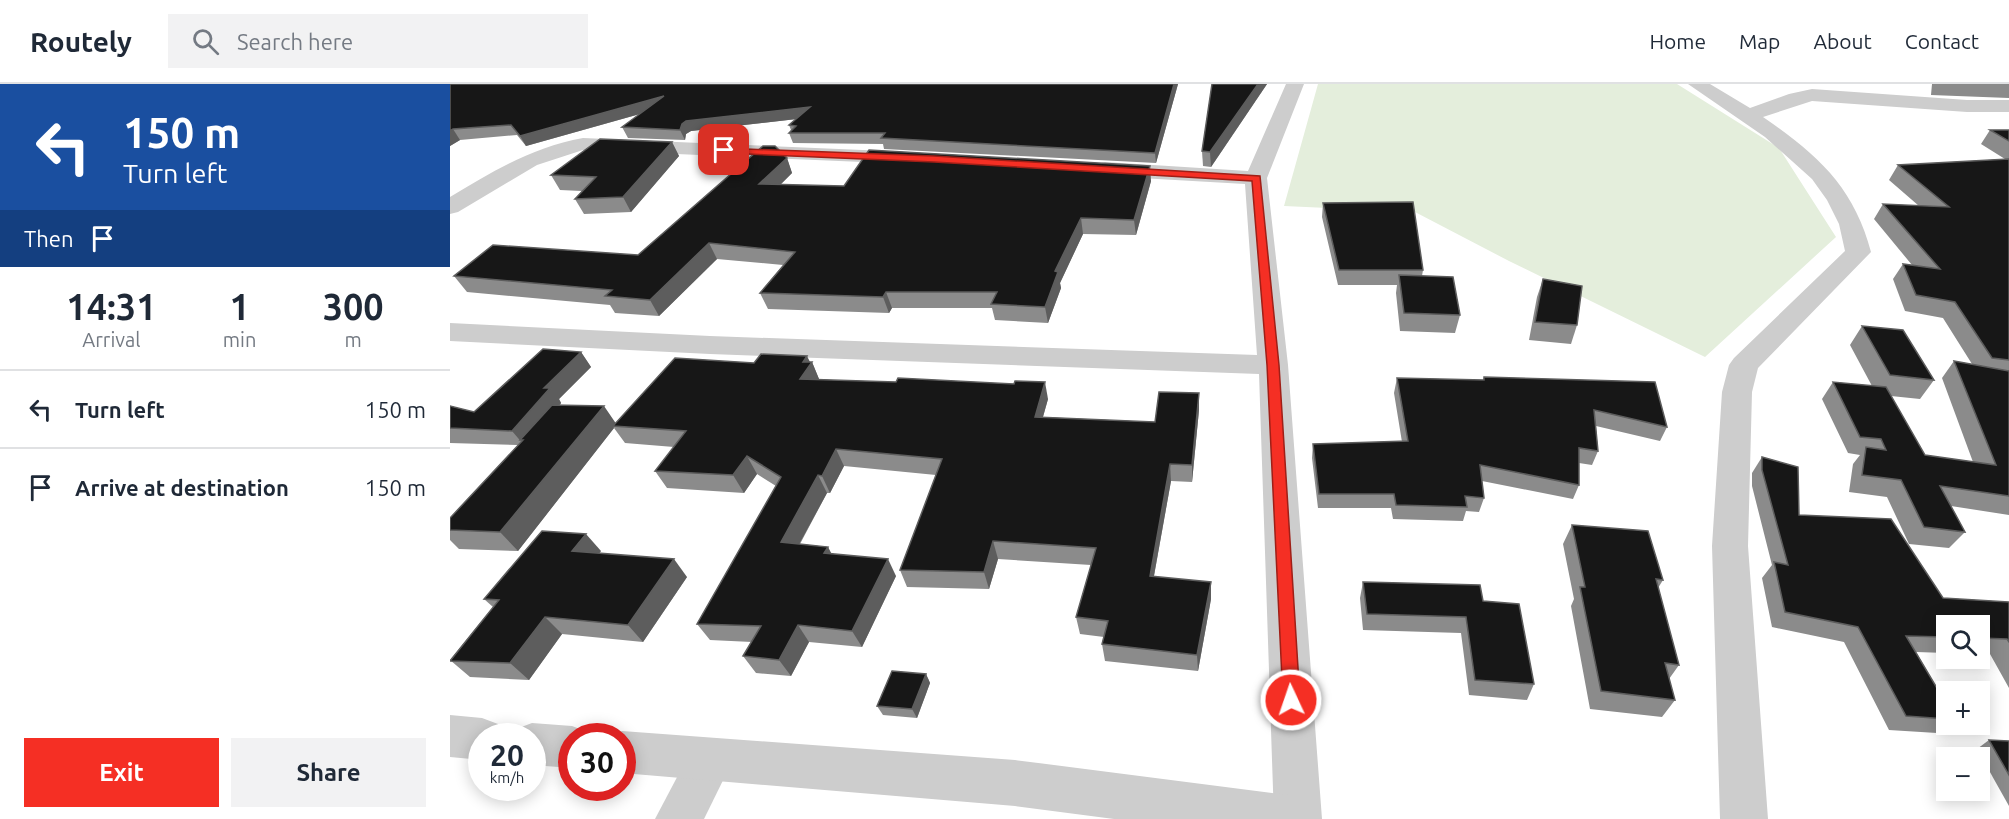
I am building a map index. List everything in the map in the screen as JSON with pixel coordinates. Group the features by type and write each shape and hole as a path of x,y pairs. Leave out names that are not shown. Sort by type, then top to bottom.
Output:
{"street":[{"path":"1295,84 1256,178 1273,365 1298,819"},
{"path":"1697,84 1750,116 1814,168 1848,214 1856,233 1858,252 1744,365 1737,392 1730,546 1744,819"},
{"path":"1750,116 1796,98 1812,95 1967,106 2009,106"},
{"path":"450,207 529,158 546,151 583,144 934,159"},
{"path":"1089,168 1256,178"},
{"path":"450,332 710,345 1273,365"},
{"path":"450,736 468,738"},
{"path":"636,753 1015,783 1288,819"},
{"path":"679,819 710,760"}],"green space":[{"path":"1318,84 1677,84 1779,148 1836,237 1705,357 1415,212 1284,206"}],"building":[{"path":"450,84 1174,84 1155,153 881,138 885,133 789,133 796,126 789,125 810,107 686,121 680,130 622,127 664,96 520,136 511,125 450,131"},
{"path":"1212,84 1258,84 1210,152 1202,151"},
{"path":"1990,130 2009,130 2009,141"},
{"path":"600,139 672,142 623,197 575,199 596,177 551,175"},
{"path":"763,146 775,146 787,158 759,184 844,186 869,150 1150,166 1134,220 1081,218 1055,271 1058,272 1045,307 991,304 997,292 886,292 883,297 760,293 795,252 709,243 650,300 605,296 612,290 454,276 493,245 638,255"},
{"path":"2009,159 2009,360 1992,358 1955,302 1916,295 1903,264 1940,269 1883,204 1949,207 1898,165"},
{"path":"1413,202 1423,270 1339,270 1323,203"},
{"path":"1399,275 1453,277 1460,315 1404,313"},
{"path":"1543,279 1582,286 1577,325 1535,322"},
{"path":"1862,326 1903,330 1934,380 1890,375"},
{"path":"543,349 581,352 544,388 550,388 512,431 450,428 450,406 474,412"},
{"path":"761,354 807,356 803,362 812,362 800,379 896,382 898,378 1014,384 1015,381 1045,382 1035,417 1155,422 1159,392 1199,393 1192,465 1170,464 1150,576 1211,582 1197,655 1102,644 1108,621 1076,617 1096,548 993,541 984,572 900,570 942,459 836,449 822,476 818,475 781,542 828,547 824,553 888,559 852,631 798,625 779,660 743,656 761,626 697,624 781,477 747,456 733,475 655,471 686,431 613,426 675,358 754,363"},
{"path":"1954,361 2009,371 2009,496 1940,486 1965,532 1924,527 1901,480 1862,475 1866,447 1886,450 1881,439 1860,437 1833,382 1886,387 1925,455 1996,465"},
{"path":"1484,377 1655,382 1667,427 1594,410 1598,451 1579,448 1579,485 1480,465 1484,498 1465,496 1467,507 1396,505 1394,494 1319,494 1313,444 1408,441 1397,378 1484,380"},
{"path":"552,405 604,406 500,532 450,530 450,518 523,440 520,440"},
{"path":"1762,457 1798,467 1799,515 1891,519 1943,598 2009,602 2009,642 2007,639 1990,638 1990,615 1936,615 1936,637 1906,636 1936,686 1936,718 1906,716 1858,627 1785,612 1774,562 1788,565 1762,470"},
{"path":"1572,525 1648,531 1663,580 1656,579 1679,665 1665,663 1675,700 1601,691 1580,587 1585,587"},
{"path":"542,531 586,534 572,551 674,559 628,625 545,617 510,663 450,661 499,600 484,599"},
{"path":"1363,582 1480,585 1483,601 1519,604 1534,684 1475,680 1466,617 1367,614"},
{"path":"892,671 926,674 912,709 877,706"},
{"path":"1989,740 2009,741 2009,775"}],"route":[{"path":"724,150 934,159 1256,178 1273,365 1291,700"}]}
